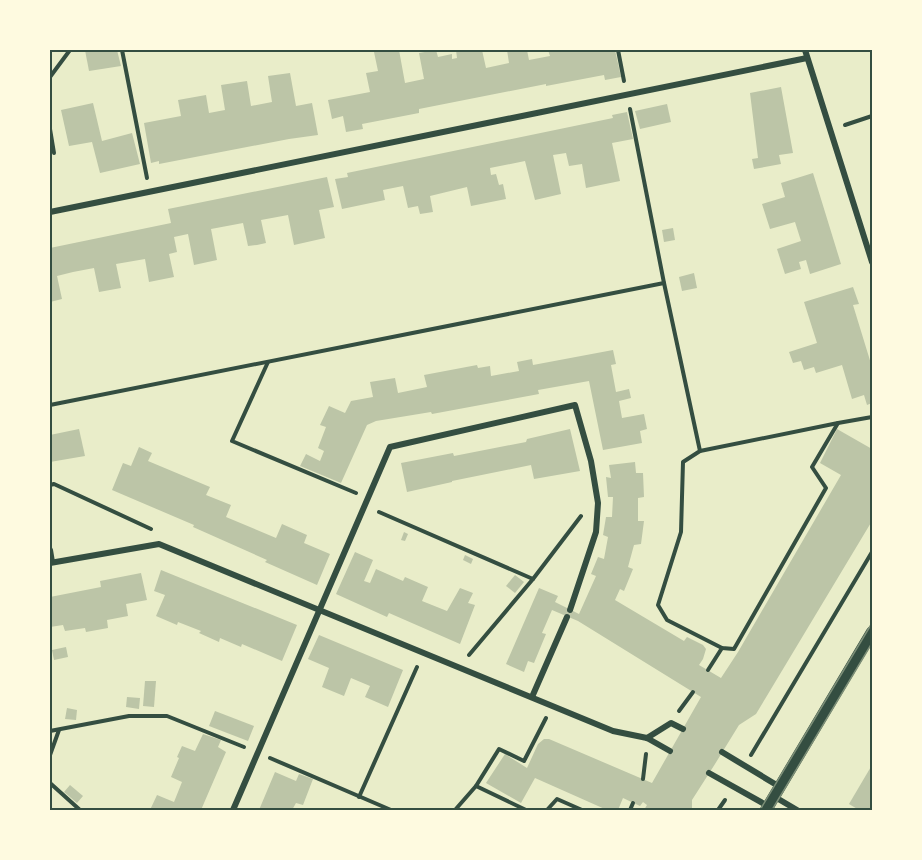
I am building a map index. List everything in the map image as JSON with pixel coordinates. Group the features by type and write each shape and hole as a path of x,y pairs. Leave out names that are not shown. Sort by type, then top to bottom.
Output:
{"main road":[{"path":"772,800 873,632"}],"street":[{"path":"805,50 873,262"},
{"path":"50,212 807,58"},
{"path":"233,810 390,447 575,405 591,461 598,503 596,532 568,613 532,697"},
{"path":"50,550 51,563 159,544 613,731 647,738 670,751"},
{"path":"647,738 671,723 683,729"},
{"path":"722,753 745,766 772,800"},
{"path":"709,773 733,786 796,810"}],"path":[{"path":"50,77 70,50"},
{"path":"122,50 149,191"},
{"path":"618,50 663,283 700,451"},
{"path":"830,129 873,116"},
{"path":"50,129 54,153"},
{"path":"50,405 663,283"},
{"path":"268,361 232,441 368,498"},
{"path":"838,423 812,467 826,488 734,649 722,648 668,620 658,605 681,532 683,462 700,451 838,423 873,417"},
{"path":"50,485 54,484 155,530 159,544"},
{"path":"459,667 534,579 585,511 598,503"},
{"path":"364,506 534,579"},
{"path":"745,766 873,552"},
{"path":"708,670 722,648"},
{"path":"359,797 424,653"},
{"path":"671,723 693,692"},
{"path":"455,810 476,786 499,749 524,761 553,706"},
{"path":"50,731 129,716 166,716 391,810"},
{"path":"50,755 59,729"},
{"path":"643,779 647,738"},
{"path":"50,783 80,810"},
{"path":"476,786 526,810"},
{"path":"718,810 733,786"},
{"path":"547,810 556,799 582,810"},
{"path":"630,810 633,802"}],"building":[{"path":"85,50 117,50 121,66 89,71"},
{"path":"399,50 405,83 424,79 419,53 436,50 438,57 452,54 452,59 457,58 456,50 482,50 486,68 509,63 507,50 527,50 529,60 550,56 548,50 615,50 621,77 605,80 604,75 546,86 546,84 419,109 419,113 362,124 363,129 346,132 343,116 332,119 328,100 370,92 366,73 378,71 374,52"},
{"path":"290,73 296,106 312,103 318,135 159,164 159,161 151,163 144,123 181,116 178,100 206,95 209,113 225,110 221,85 247,81 251,106 272,102 268,76"},
{"path":"781,87 793,153 779,155 781,164 754,169 752,159 758,158 750,93"},
{"path":"93,103 102,141 132,133 140,164 100,173 92,142 69,146 61,110"},
{"path":"667,104 671,122 640,129 635,111"},
{"path":"627,112 633,139 612,143 620,181 586,188 582,164 569,166 566,153 553,155 561,194 535,200 525,161 490,168 491,175 496,174 499,185 503,184 506,199 471,206 467,187 430,196 433,212 420,214 418,206 408,208 403,186 383,190 385,200 342,209 335,179 348,177 347,173 613,118 612,115"},
{"path":"813,173 841,264 810,274 806,260 799,262 801,269 785,274 777,249 801,241 795,222 770,229 762,204 785,197 781,183"},
{"path":"327,177 334,207 319,210 325,238 294,245 288,215 261,220 266,243 257,245 248,246 243,223 211,229 217,260 194,265 188,234 174,237 177,252 169,254 174,277 149,282 145,259 116,264 121,288 99,292 94,268 73,272 57,276 62,299 50,302 50,248 171,223 168,209"},
{"path":"673,228 675,240 664,242 662,230"},
{"path":"694,273 697,288 682,291 679,277"},
{"path":"853,287 859,304 853,305 872,367 872,403 867,405 864,395 852,399 842,365 816,373 814,367 804,370 801,361 793,363 789,352 817,343 804,302"},
{"path":"613,350 616,364 611,365 616,392 629,389 631,398 619,401 622,418 644,414 647,429 640,431 642,443 603,450 589,381 538,390 539,394 432,414 431,412 376,421 367,425 341,483 300,466 306,454 320,461 324,451 318,448 326,427 320,425 329,406 345,413 351,401 373,397 370,382 395,378 398,393 427,387 424,375 477,365 478,368 490,366 491,376 519,371 517,362 532,359 533,365"},
{"path":"79,429 85,456 50,462 50,435"},
{"path":"570,429 580,471 534,479 531,465 407,492 401,463 453,453 454,456 526,442 527,439"},
{"path":"837,429 872,449 872,521 756,714 739,725 692,800 692,810 644,810 647,805 643,802 640,806 623,798 618,810 607,810 535,778 521,803 486,783 505,754 527,768 538,744 544,739 549,739 652,783 701,697 578,621 552,610 542,633 546,634 534,663 528,661 524,672 506,664 539,588 558,596 555,602 579,614 596,576 591,574 598,557 604,559 608,537 603,535 606,517 612,517 613,497 608,497 606,477 611,478 609,465 635,462 636,473 643,473 644,497 638,498 638,521 644,521 641,544 634,545 628,567 633,569 624,591 620,589 615,600 684,641 687,637 703,645 706,649 699,665 721,678 841,475 820,463"},
{"path":"139,447 152,453 148,461 210,487 206,495 231,505 226,517 276,538 282,524 307,535 304,543 330,554 317,585 193,527 194,525 112,490 123,463 131,466"},
{"path":"404,532 408,534 405,541 401,540"},
{"path":"355,552 373,560 364,581 370,583 376,569 403,581 405,577 428,587 422,601 447,611 460,588 473,593 468,603 475,605 460,644 389,613 387,617 336,594"},
{"path":"465,555 473,559 471,564 463,560"},
{"path":"161,570 297,625 282,661 242,644 241,647 220,638 219,642 199,633 201,631 178,622 177,625 156,616 165,595 154,591"},
{"path":"141,573 147,600 126,604 128,616 107,620 108,628 86,632 85,628 65,631 63,625 50,627 50,597 101,587 100,581"},
{"path":"515,575 524,582 515,593 506,586"},
{"path":"319,635 403,670 388,707 365,697 370,686 351,678 344,696 322,687 329,668 308,659"},
{"path":"66,647 68,657 54,660 52,650"},
{"path":"145,681 156,681 154,707 143,706"},
{"path":"127,697 140,698 139,709 126,707"},
{"path":"67,708 77,710 76,720 65,719"},
{"path":"215,711 254,726 248,741 209,726"},
{"path":"203,734 221,740 218,747 226,752 201,810 150,810 157,795 174,802 182,782 171,777 179,758 177,757 182,746 195,751"},
{"path":"872,765 872,810 859,810 849,804"},
{"path":"275,772 296,781 299,774 313,779 303,805 296,803 292,810 259,810"},
{"path":"70,785 83,796 77,803 64,792"}],"tram line":[{"path":"760,810 872,623"},
{"path":"772,810 872,643"}]}
